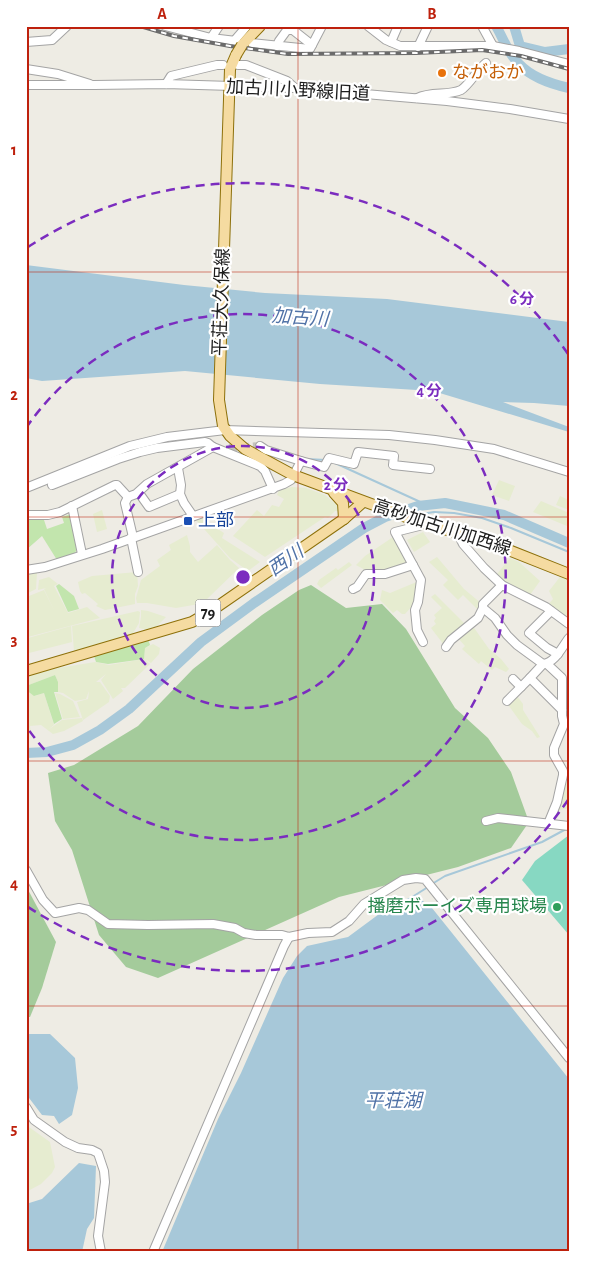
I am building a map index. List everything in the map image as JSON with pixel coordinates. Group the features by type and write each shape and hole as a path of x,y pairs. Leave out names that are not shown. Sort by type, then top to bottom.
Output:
{"main road":[{"name":"平荘大久保線","path":"224,428 219,400 230,69 237,60 241,42 260,26"},
{"path":"224,428 245,449 293,475 363,502"},
{"path":"329,490 343,503 344,519"},
{"name":"高砂加古川加西線","path":"26,671 192,622 211,611 344,519 363,502 419,522 491,543 569,574"}],"street":[{"path":"26,42 52,40 67,26"},
{"path":"165,26 211,38 277,46 311,47"},
{"path":"211,38 219,26"},
{"path":"241,42 248,26"},
{"path":"311,47 322,26"},
{"path":"368,26 390,42 400,46 470,45 495,47 520,51 569,64"},
{"path":"390,42 398,26"},
{"path":"418,47 428,26"},
{"path":"482,26 495,47"},
{"path":"277,46 278,41 287,30 293,30 311,47"},
{"path":"237,60 287,81 295,88"},
{"path":"415,99 426,93 450,92 462,89 486,63"},
{"path":"166,84 170,76 223,65"},
{"path":"26,69 72,78 94,86"},
{"name":"加古川小野線旧道","path":"26,85 166,84 230,89 295,88 510,108 569,120"},
{"path":"26,488 130,446 167,437 224,428 389,435 435,440 494,449 569,472"},
{"path":"52,486 118,458 157,448 205,442 260,466 266,471 272,489"},
{"path":"260,446 266,450 324,467 329,458 354,464 358,452 394,456 393,465 430,470"},
{"path":"138,572 125,503 128,497 139,493 147,484 216,448 230,448"},
{"path":"26,570 45,567 288,483 301,461"},
{"path":"178,468 181,485 180,494 193,516"},
{"path":"26,515 48,515 72,506 115,485 128,497"},
{"path":"139,493 149,507 180,494"},
{"path":"72,506 82,554"},
{"path":"419,522 420,526 395,532 421,580 415,610 417,630 423,642"},
{"path":"458,534 463,544 484,568 502,584 551,611 569,624"},
{"path":"353,590 358,587 366,574 385,574 413,565"},
{"path":"446,647 451,640 478,618 483,604 502,584"},
{"path":"482,608 495,618 517,645 562,678 562,710 567,724 554,748 554,755 563,771 563,775 557,802 548,824"},
{"path":"551,611 529,633 547,648 558,654"},
{"path":"508,701 530,678 558,654 569,638"},
{"path":"530,678 562,710"},
{"path":"513,679 521,687"},
{"path":"486,822 498,818 568,826"},
{"path":"26,870 47,906 55,913 79,908 88,910 108,924 212,924 235,928 244,933 289,937 308,932 332,932 349,921 364,904 402,880 425,879 569,1058"},
{"path":"153,1252 289,937"},
{"path":"26,1107 34,1120 65,1142 78,1148 98,1153 104,1171 105,1182 98,1236 101,1252"}],"green space":[{"path":"499,480 515,486 509,501 492,495"},
{"path":"292,487 306,488 325,495 339,507 338,511 335,511 328,518 325,517 265,557 233,536 257,510 264,516 272,505 279,507 284,499 277,495 279,490"},
{"path":"560,496 569,500 569,510 556,505"},
{"path":"541,501 569,513 567,526 533,512"},
{"path":"102,510 107,529 97,532 93,514"},
{"path":"71,514 77,547 75,554 57,560 42,536 26,550 26,519 43,517 47,529 64,523 62,517"},
{"path":"203,516 210,524 224,533 222,538 260,562 248,571 230,558 196,520"},
{"path":"423,532 430,542 414,552 407,540"},
{"path":"187,535 190,552 198,562 217,545 239,568 206,600 199,604 176,608 137,603 136,598 141,580 160,566 157,560 171,550 169,545"},
{"path":"393,537 410,563 385,573 367,571 356,565 365,556"},
{"path":"437,557 464,589 482,604 479,611 463,595 458,600 443,585 448,580 429,562"},
{"path":"510,558 519,562 540,581 530,595 497,574"},
{"path":"349,562 352,565 321,588 317,584 319,580 336,568 338,570"},
{"path":"137,572 138,586 135,594 135,604 105,610 96,606 98,604 80,591 78,582 92,576"},
{"path":"37,573 36,589 26,594 26,574"},
{"path":"49,577 58,584 54,586 68,613 87,607 100,618 28,637 29,596 44,590 54,610 44,589 46,588 38,590 39,580"},
{"path":"560,577 569,580 569,620 548,605 553,599 549,591"},
{"path":"419,581 414,604 405,614 397,610 393,613 380,600 382,590 390,593"},
{"path":"59,584 74,596 79,609 68,612 56,586"},
{"path":"311,585 346,608 382,604 406,629 455,708 488,738 511,772 529,822 511,848 458,867 339,897 158,978 126,967 99,935 72,850 55,821 48,773 74,765 138,726 193,669 262,615 299,590"},
{"path":"435,594 467,626 444,645 431,628 436,624 434,615 442,608 431,597"},
{"path":"141,610 166,617 155,628 147,630 139,628"},
{"path":"140,612 139,623 132,635 74,651 72,626"},
{"path":"472,625 489,649 509,669 506,672 495,667 492,670 481,661 479,664 462,649 465,646 457,637"},
{"path":"71,626 72,642 29,653 28,638"},
{"path":"148,639 150,645 145,648 144,659 108,664 96,662 94,656"},
{"path":"153,644 160,648 159,654 151,663 145,659 150,664 125,688 121,688 123,691 113,699 101,680 106,674 96,682 100,682 110,696 109,702 83,720 77,702 88,699 89,691 86,699 75,701 58,692 58,682 55,675 26,686 28,674 51,667 52,669 95,662 109,665 144,659 145,648"},
{"path":"55,675 58,682 58,692 54,692 62,719 54,724 44,693 34,696 26,690 26,686"},
{"path":"26,691 35,696 44,693 54,725 48,730 62,720 82,718 83,721 64,731 53,734 41,725 30,726 31,734 26,734"},
{"path":"55,693 73,701 80,717 63,719"},
{"path":"517,696 523,704 523,710 540,737 537,738 532,731 522,724 509,706 508,702"},
{"path":"568,777 569,808 556,811 563,784 566,784"},
{"name":"播磨ボーイズ専用球場","path":"569,835 569,935 522,880 535,861"},
{"path":"26,886 56,942 42,988 30,1017 26,1017"},
{"path":"26,1125 50,1142 55,1167 41,1184 26,1192"}],"water":[{"name":"加古川","path":"26,265 265,293 387,299 569,322 569,406 503,402 569,427 569,432 433,391 320,384 185,371 42,381 26,378"},
{"name":"平荘湖","path":"409,898 419,898 432,908 569,1079 569,1252 162,1252 218,1119 241,1073 283,978 297,956 307,946 348,937 394,903"},
{"path":"26,1034 50,1034 75,1058 78,1088 72,1115 59,1124 54,1116 42,1115 26,1094"},
{"path":"79,1163 96,1166 94,1218 87,1229 82,1252 26,1252 26,1204 42,1199"}],"waterway":[{"path":"496,26 512,56 524,69 542,80 569,88"},
{"path":"514,26 520,46 545,52 569,49"},
{"path":"306,459 326,460"},
{"path":"335,463 427,505"},
{"name":"西川","path":"26,753 47,752 73,745 100,730 129,709 201,642 254,603 364,528 385,517 418,506 445,503 504,515 569,543"},
{"path":"410,509 422,514 434,512 454,513 482,518 569,552"},
{"path":"432,884 445,876 542,842 568,828"},
{"path":"409,899 428,887"}],"tunnel":[{"path":"229,448 260,446"}],"railway":[{"path":"140,26 174,36 288,54 416,53 482,50 521,56 569,69"}],"place":[{"name":"ながおか","path":"442,73"},
{"name":"上部","path":"188,521"},
{"name":"播磨ボーイズ専用球場","path":"557,907"}]}
